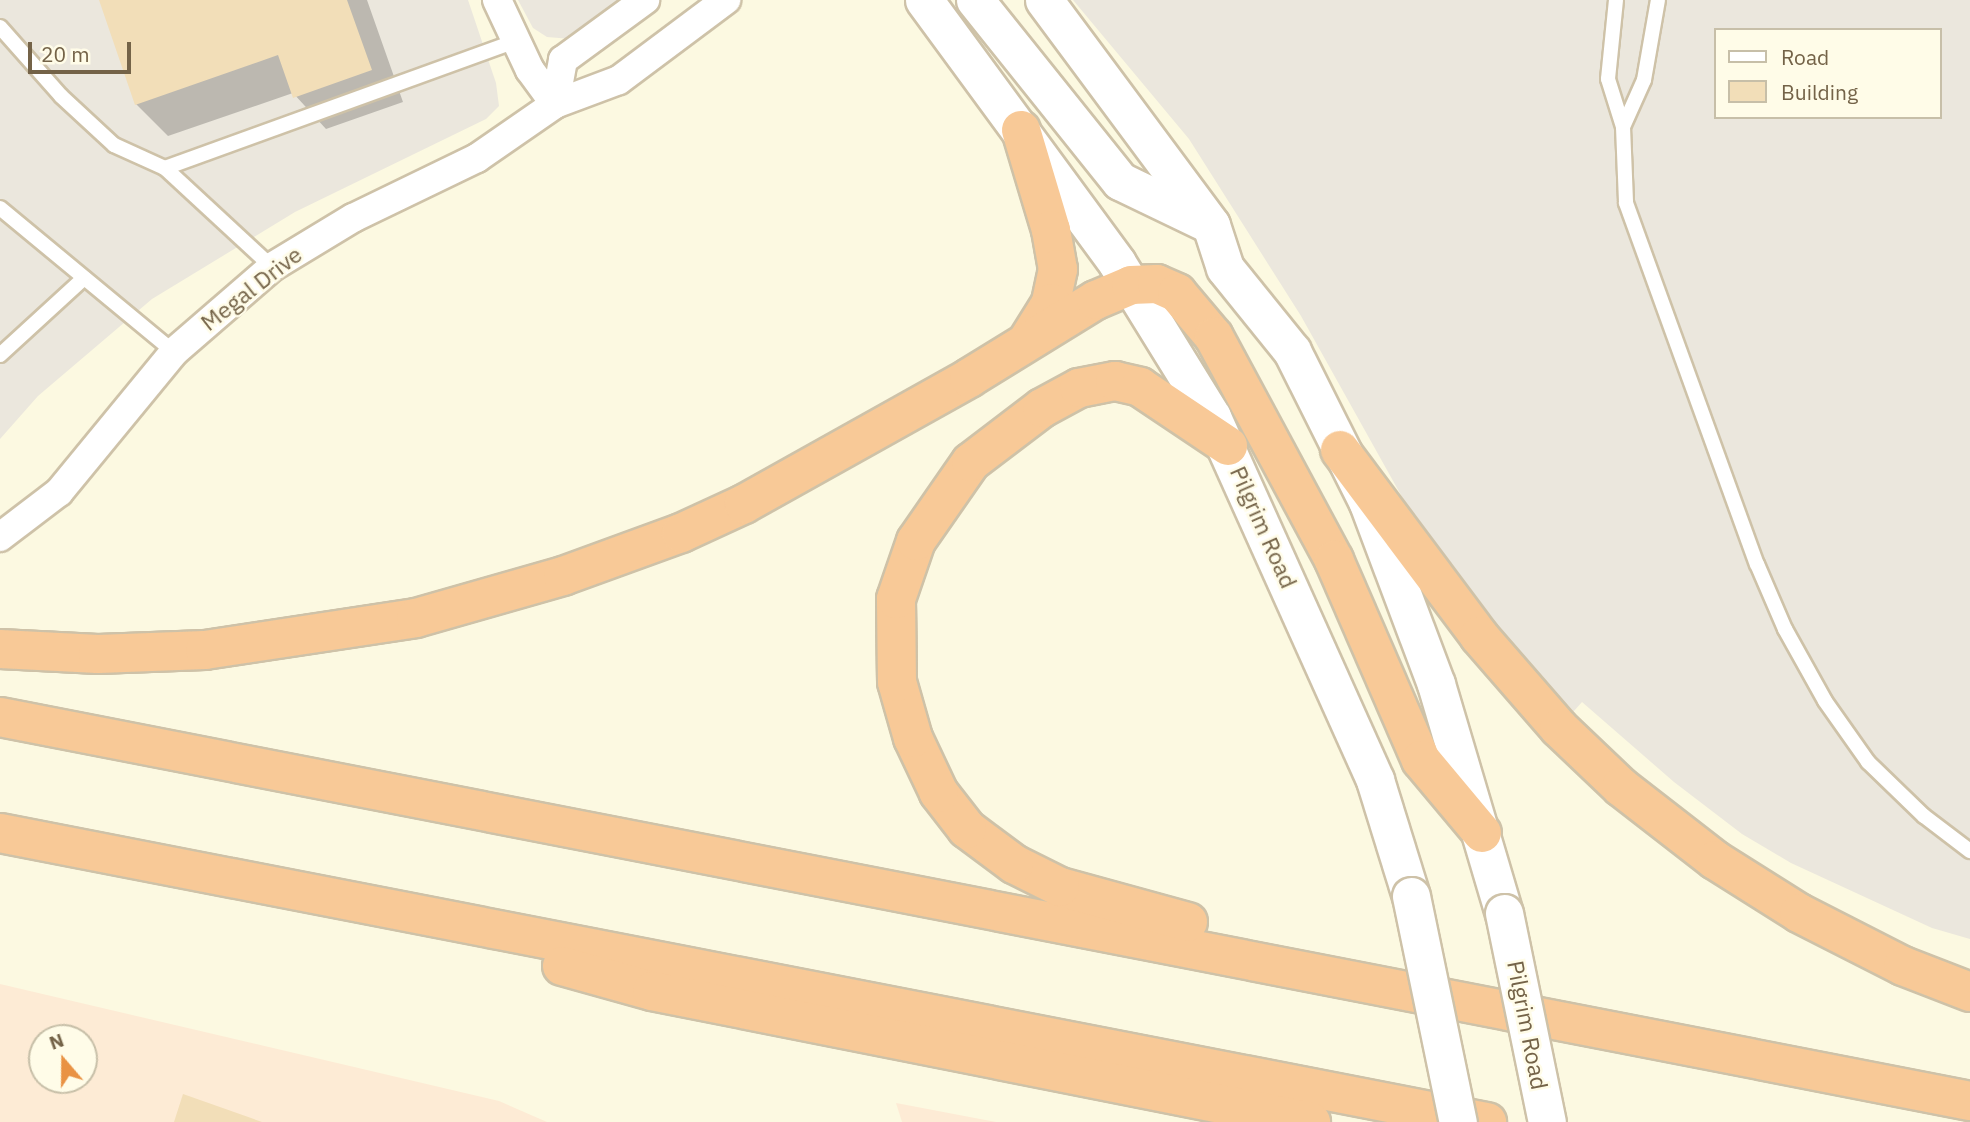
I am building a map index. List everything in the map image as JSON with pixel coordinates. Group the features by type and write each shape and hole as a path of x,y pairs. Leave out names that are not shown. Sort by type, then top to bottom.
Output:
{"highway":[{"path":"1021,130 1051,230 1058,269 1051,303 1027,342"},
{"path":"0,649 98,654 205,650 416,618 564,576 681,533 744,504 1131,285 1157,284 1178,293 1214,337 1334,560 1421,760 1482,833"},
{"path":"1228,446 1140,387 1115,381 1092,384 1042,408 987,450 971,463 941,502 916,541 896,599 897,682 913,738 939,793 967,829 1014,864 1060,887 1145,914 1970,1076"},
{"path":"1340,450 1479,636 1559,728 1621,787 1715,860 1799,913 1903,966 1970,992"},
{"path":"0,718 1970,1101"},
{"path":"0,833 1487,1122"},
{"path":"294,890 652,991 1311,1122"}],"street":[{"path":"497,0 515,41 555,104"},
{"path":"555,104 563,60 645,0"},
{"name":"Megal Drive","path":"0,537 59,492 174,352 272,267 353,218 486,153 555,104 620,80 726,0"},
{"name":"Pilgrim Road","path":"924,0 1131,285 1228,446 1375,779 1411,896 1458,1122"},
{"path":"975,0 1120,181 1212,225"},
{"name":"Pilgrim Road","path":"1044,0 1212,225 1226,268 1292,351 1368,503 1400,584 1482,833 1504,914 1547,1122"}],"lane":[{"path":"1616,0 1608,79 1623,127 1621,171 1636,240 1785,629 1825,701 1868,762 1924,816 1970,850"},
{"path":"1623,127 1644,80 1658,0"},
{"path":"0,27 61,96 114,145 165,169 272,267"},
{"path":"165,169 515,41"},
{"path":"0,208 174,352"},
{"path":"0,355 84,278"}],"shaded area":[{"path":"0,0 468,0 496,83 499,106 486,119 295,212 152,299 38,396 0,439"},
{"path":"518,0 654,0 571,39 547,37 533,28"},
{"path":"1073,0 1970,0 1970,939 1932,928 1791,863 1742,834 1674,782 1582,702 1565,721 1455,580 1411,513 1301,316 1189,139"},
{"path":"0,984 499,1101 547,1122 0,1122"},
{"path":"896,1103 996,1122 902,1122"}],"building":[{"path":"99,0 347,0 372,70 293,98 278,55 135,105"},
{"path":"183,1094 262,1122 174,1122"}]}
